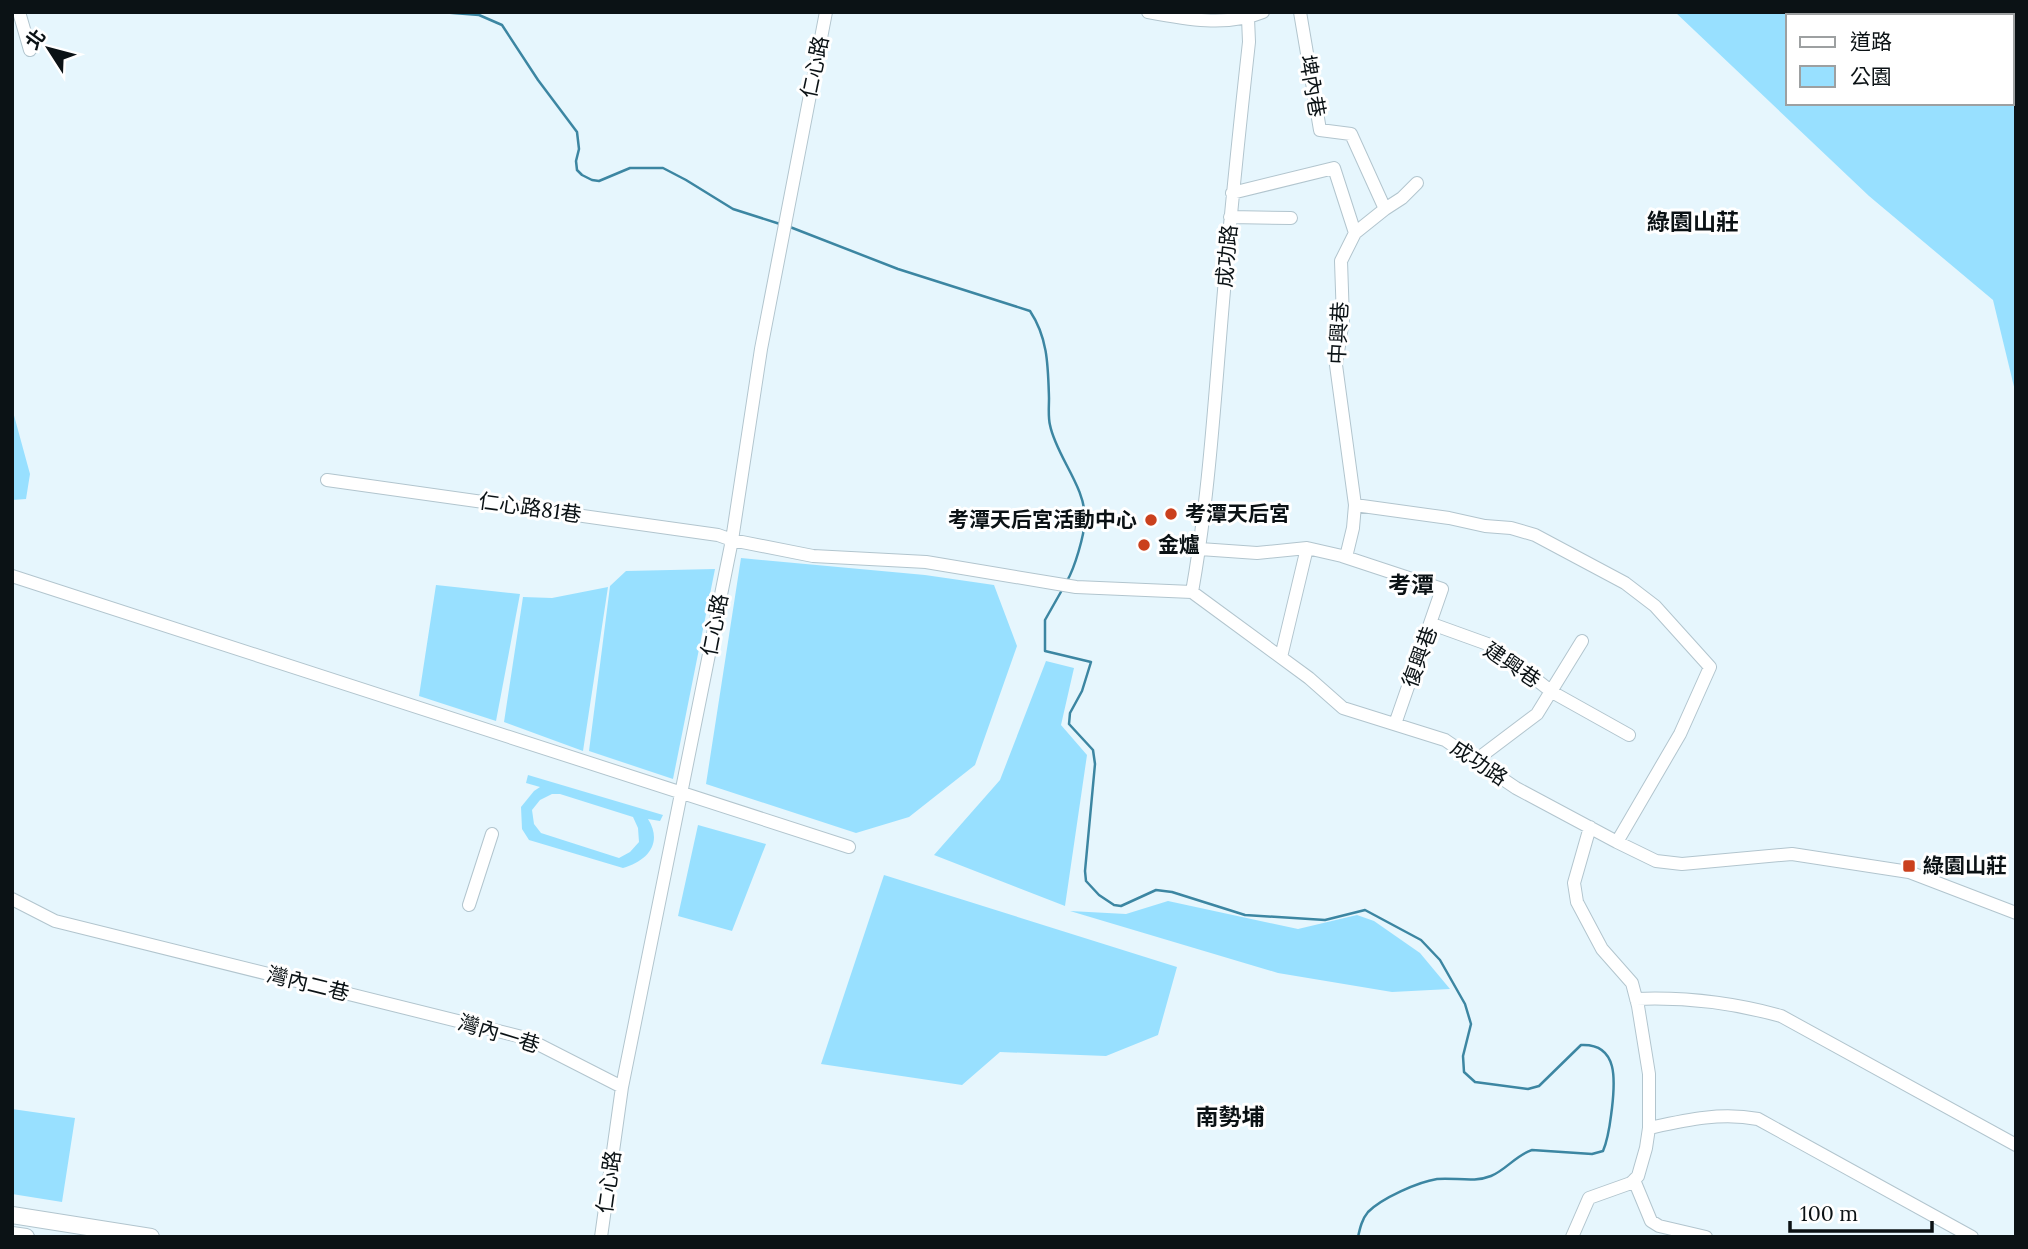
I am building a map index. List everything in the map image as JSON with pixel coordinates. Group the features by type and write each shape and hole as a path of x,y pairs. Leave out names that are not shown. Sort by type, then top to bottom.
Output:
{"main road":[{"path":"12,1215 151,1237"},
{"path":"12,1235 26,1237"}],"street":[{"path":"19,12 30,50"},
{"name":"仁心路","path":"601,1237 622,1087 732,540 761,349 826,12"},
{"path":"1148,12 1198,20 1225,16 1248,18 1263,12"},
{"name":"埤內巷","path":"1300,12 1320,130 1351,134 1385,209"},
{"name":"成功路","path":"1248,18 1249,42 1232,193 1200,549 1192,592 1281,657 1343,708 1445,740 1517,789 1656,860 1682,864 1792,854 1909,872 2016,912"},
{"path":"1232,193 1334,167 1355,233"},
{"name":"中興巷","path":"1346,557 1353,528 1354,505 1336,365 1343,320 1341,261 1355,233 1418,183"},
{"path":"1230,217 1291,218"},
{"name":"仁心路81巷","path":"327,480 718,535 732,540"},
{"path":"1354,505 1511,528 1535,535 1625,583 1655,606 1710,667 1680,734 1617,842"},
{"path":"732,540 813,556 926,562 1076,587 1192,592"},
{"path":"1200,549 1257,553 1307,548 1346,557"},
{"path":"1281,657 1307,548"},
{"name":"復興巷","path":"1346,557 1442,589 1395,724"},
{"path":"12,576 849,847"},
{"name":"建興巷","path":"1432,624 1493,646 1552,692 1629,735"},
{"name":"建興巷","path":"1476,760 1537,714 1582,641"},
{"path":"1572,1237 1589,1198 1631,1183 1638,1176 1647,1148 1649,1128 1649,1074 1632,983 1602,949 1577,902 1574,883 1590,827"},
{"path":"469,905 492,834"},
{"name":"灣內二巷","path":"12,899 55,921 370,999"},
{"name":"灣內一巷","path":"370,999 526,1038 622,1087"},
{"path":"1636,999 1740,1005 1781,1016 2016,1145"},
{"path":"1649,1128 1700,1117 1734,1114 1758,1119 1972,1237"},
{"path":"1634,1180 1651,1221 1659,1226 1706,1237"}],"green space":[{"path":"1675,12 2016,12 2016,395 1993,300 1869,196"},
{"path":"12,408 30,474 26,499 12,500"},
{"path":"741,558 925,575 994,585 1017,646 975,765 909,817 856,833 706,784"},
{"path":"715,569 673,779 589,751 610,586 626,571"},
{"path":"436,585 520,594 496,721 419,696"},
{"path":"608,587 583,751 504,722 523,597 552,598"},
{"path":"1046,661 1074,668 1061,725 1087,755 1065,906 934,855 1000,780"},
{"path":"528,775 663,815 660,821 648,819 654,836 650,850 640,861 623,868 529,840 522,829 521,807 540,787 526,783","holes":["552,794 560,794 633,817 638,828 639,842 630,852 619,858 541,833 534,824 532,810 540,800"]},
{"path":"698,825 766,844 732,931 678,916"},
{"path":"884,875 1177,967 1158,1035 1106,1056 1000,1052 962,1085 821,1064"},
{"path":"1168,901 1298,929 1357,915 1374,921 1420,953 1450,989 1392,992 1278,973 1070,911 1126,914"},
{"path":"12,1109 75,1118 62,1202 12,1194"}],"waterway":[{"path":"440,12 479,15 502,25 577,132 577,170 582,175 599,181 630,168 663,168 733,209 780,224"},
{"path":"790,227 898,269 1030,311 1040,331 1046,353 1049,415 1053,437 1076,484 1084,508 1081,543 1067,581"},
{"path":"1062,590 1045,620 1045,651 1091,662 1082,691 1070,713 1069,724 1093,750 1095,764 1085,871 1086,881 1099,895 1114,905 1121,906 1156,890 1172,892 1245,915 1325,920 1365,910 1421,940 1440,960 1465,1004 1471,1024 1463,1056 1464,1072 1475,1082 1528,1089 1539,1086 1581,1045 1593,1046 1608,1057 1612,1066 1614,1087 1609,1130 1603,1151 1592,1154 1532,1150 1484,1178 1437,1179 1420,1183 1391,1196 1368,1212 1358,1237"}],"place":[{"name":"考潭天后宮","path":"1171,514"},
{"name":"考潭天后宮活動中心","path":"1151,520"},
{"name":"金爐","path":"1144,545"},
{"name":"綠園山莊","path":"1909,866"}],"district":[{"name":"綠園山莊","path":"1693,222"},
{"name":"考潭","path":"1411,585"},
{"name":"南勢埔","path":"1230,1117"}]}
